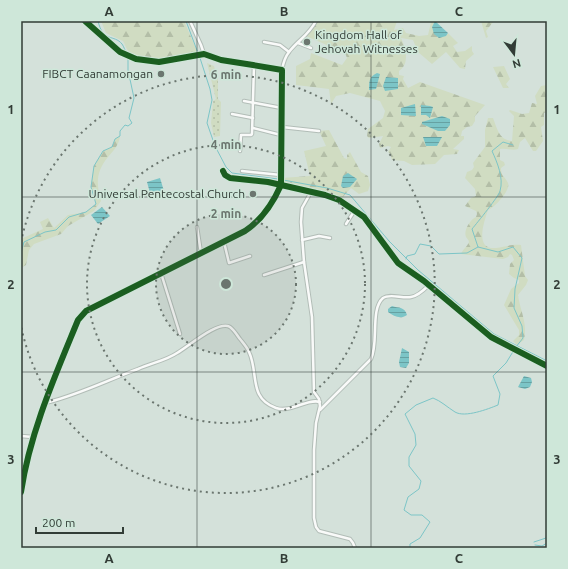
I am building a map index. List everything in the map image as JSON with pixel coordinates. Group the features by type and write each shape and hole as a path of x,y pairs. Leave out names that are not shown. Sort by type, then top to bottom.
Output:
{"street":[{"path":"85,21 120,52 136,59 159,62 204,54 221,60 282,70"},
{"path":"190,21 204,54"},
{"path":"21,492 24,473 46,401 82,314 245,231 258,221 274,199 281,185 282,70 284,61 289,52 308,34 316,21"},
{"path":"264,42 280,45 289,52"},
{"path":"298,43 311,48"},
{"path":"240,151 241,135 252,135 254,65"},
{"path":"244,101 282,108"},
{"path":"232,114 253,118"},
{"path":"281,127 319,131"},
{"path":"253,128 281,135"},
{"path":"223,171 225,175 236,179 264,181 335,198 355,210 364,217 398,263 429,285 491,337 547,366"},
{"path":"242,171 281,175"},
{"path":"311,192 304,204 302,213 302,240 312,318 314,392 320,399 320,410 316,422 314,450 315,523 320,531 350,539 355,548"},
{"path":"346,224 355,210"},
{"path":"197,227 201,254"},
{"path":"302,240 319,236 330,238"},
{"path":"224,242 229,263 250,256"},
{"path":"264,274 304,262"},
{"path":"161,273 180,334"},
{"path":"320,410 371,359 374,351 377,311 382,300 388,296 412,297 421,293 429,285"},
{"path":"46,401 53,401 169,358 212,330 228,326 248,351 255,374 255,386 258,394 263,400 280,409 303,405 313,401 320,402"},
{"path":"21,436 34,437"}],"green space":[{"path":"101,21 184,21 198,53 151,59 134,56 128,51 123,41 106,33"},
{"path":"315,21 397,21 394,30 403,28 406,33 419,36 428,35 431,22 435,21 432,27 446,36 448,33 458,43 453,46 457,52 465,51 472,46 472,51 474,54 466,61 465,69 460,68 446,52 432,64 418,52 413,40 401,38 406,60 405,64 399,71 399,75 404,76 403,79 408,88 420,82 485,105 475,116 475,121 472,126 467,127 462,131 461,136 464,136 464,139 453,149 459,150 457,154 444,155 435,164 412,165 404,161 392,160 388,152 391,147 388,146 380,148 379,144 383,136 369,138 367,136 368,129 383,118 385,111 380,101 350,93 336,96 331,104 329,89 296,85 296,66 310,59 311,53 342,65 347,58 345,53 306,36"},
{"path":"481,21 493,21 486,31 488,37 486,38"},
{"path":"207,63 214,66 218,80 218,99 221,102 220,136 214,137 211,123 213,101 216,99"},
{"path":"504,66 510,79 506,84 509,88 503,88 493,67"},
{"path":"547,85 547,112 544,113 544,125 541,127 543,141 536,151 533,151 525,138 520,142 518,149 500,149 500,160 504,162 505,165 501,168 501,171 508,183 508,186 505,194 491,209 488,210 484,221 482,234 485,245 489,247 496,248 521,245 525,276 528,280 518,295 525,334 524,340 517,345 513,341 519,335 519,330 504,305 511,289 519,283 519,280 509,274 510,264 514,260 512,255 510,254 508,257 503,259 461,254 469,242 465,234 467,228 477,214 476,211 465,206 471,198 476,196 475,189 465,178 467,172 472,170 474,167 473,163 485,147 485,130 488,118 493,118 501,136 512,141 514,116 509,111 522,114 529,113 532,103 537,104 535,96 541,86"},
{"path":"329,130 344,158 347,159 347,155 350,152 361,172 368,176 370,185 368,191 359,194 351,188 341,199 281,185 281,178 310,176 304,151 326,146 319,131"},
{"path":"120,136 117,145 104,162 99,173 98,189 101,201 94,211 68,226 61,234 34,244 29,250 26,265 21,268 21,234 23,238 43,229 40,222 48,218 54,228 68,215 86,212 96,204 91,187 94,166 103,151 112,147 115,139"}],"water":[{"path":"435,21 448,33 446,36 439,38 434,34 432,27"},
{"path":"377,73 380,74 376,89 369,90 370,80 372,76"},
{"path":"386,77 398,78 398,89 385,91 383,86"},
{"path":"415,104 416,116 401,115 401,108"},
{"path":"421,105 433,107 430,118 426,115 421,115"},
{"path":"442,116 450,119 450,125 445,131 438,131 422,124 422,122"},
{"path":"423,137 442,137 437,146 426,146"},
{"path":"348,173 357,179 350,187 343,188 341,186 343,176"},
{"path":"160,178 164,191 150,193 147,182"},
{"path":"102,207 110,216 98,224 91,215"},
{"path":"392,306 405,310 407,315 397,317 388,312 388,309"},
{"path":"402,348 409,352 409,363 406,368 400,367 399,362"},
{"path":"524,376 531,378 532,382 530,387 525,389 518,387"}],"waterway":[{"path":"98,21 103,32 109,37 119,41 123,45 126,53"},
{"path":"186,21 198,53"},
{"path":"200,58 212,100 207,123 215,146 226,167 232,173 278,179"},
{"path":"21,253 24,242 45,232 56,230 69,217 86,212 96,204 91,187 94,166 103,151 112,147 115,139 120,136 120,131 125,125 128,126 132,123 129,118 134,98 128,70 128,59"},
{"path":"513,145 503,142 492,151 501,176 500,191 492,204 472,229 478,247 498,252 513,247 522,258 515,289 514,308 522,326 523,338 516,347"},
{"path":"283,180 327,188 350,195 389,241 418,270 494,334 547,361"},
{"path":"406,259 407,256 415,254 420,244 431,246 439,254 467,253 478,247"},
{"path":"410,548 410,544 420,538 430,522 422,515 411,515 404,510 408,497 419,489 421,481 409,466 409,457 416,445 415,434 405,414 416,405 433,398 459,414 476,412 498,405 500,394 493,376 506,363 514,350"},
{"path":"534,542 546,538 547,532"},
{"path":"535,545 542,546 547,543"}],"cycle path":[{"path":"21,492 30,448 44,404 78,320 86,311 245,231 257,222 266,211 281,185 282,70 221,60 204,54 159,62 136,59 120,52 85,21"},
{"path":"223,171 225,175 230,178 268,182 325,195 339,200 364,217 398,263 424,281 491,337 547,366"}],"place":[{"name":"Kingdom Hall of Jehovah Witnesses","path":"307,42"},
{"name":"FIBCT Caanamongan","path":"161,74"},
{"name":"Universal Pentecostal Church","path":"253,194"}]}
